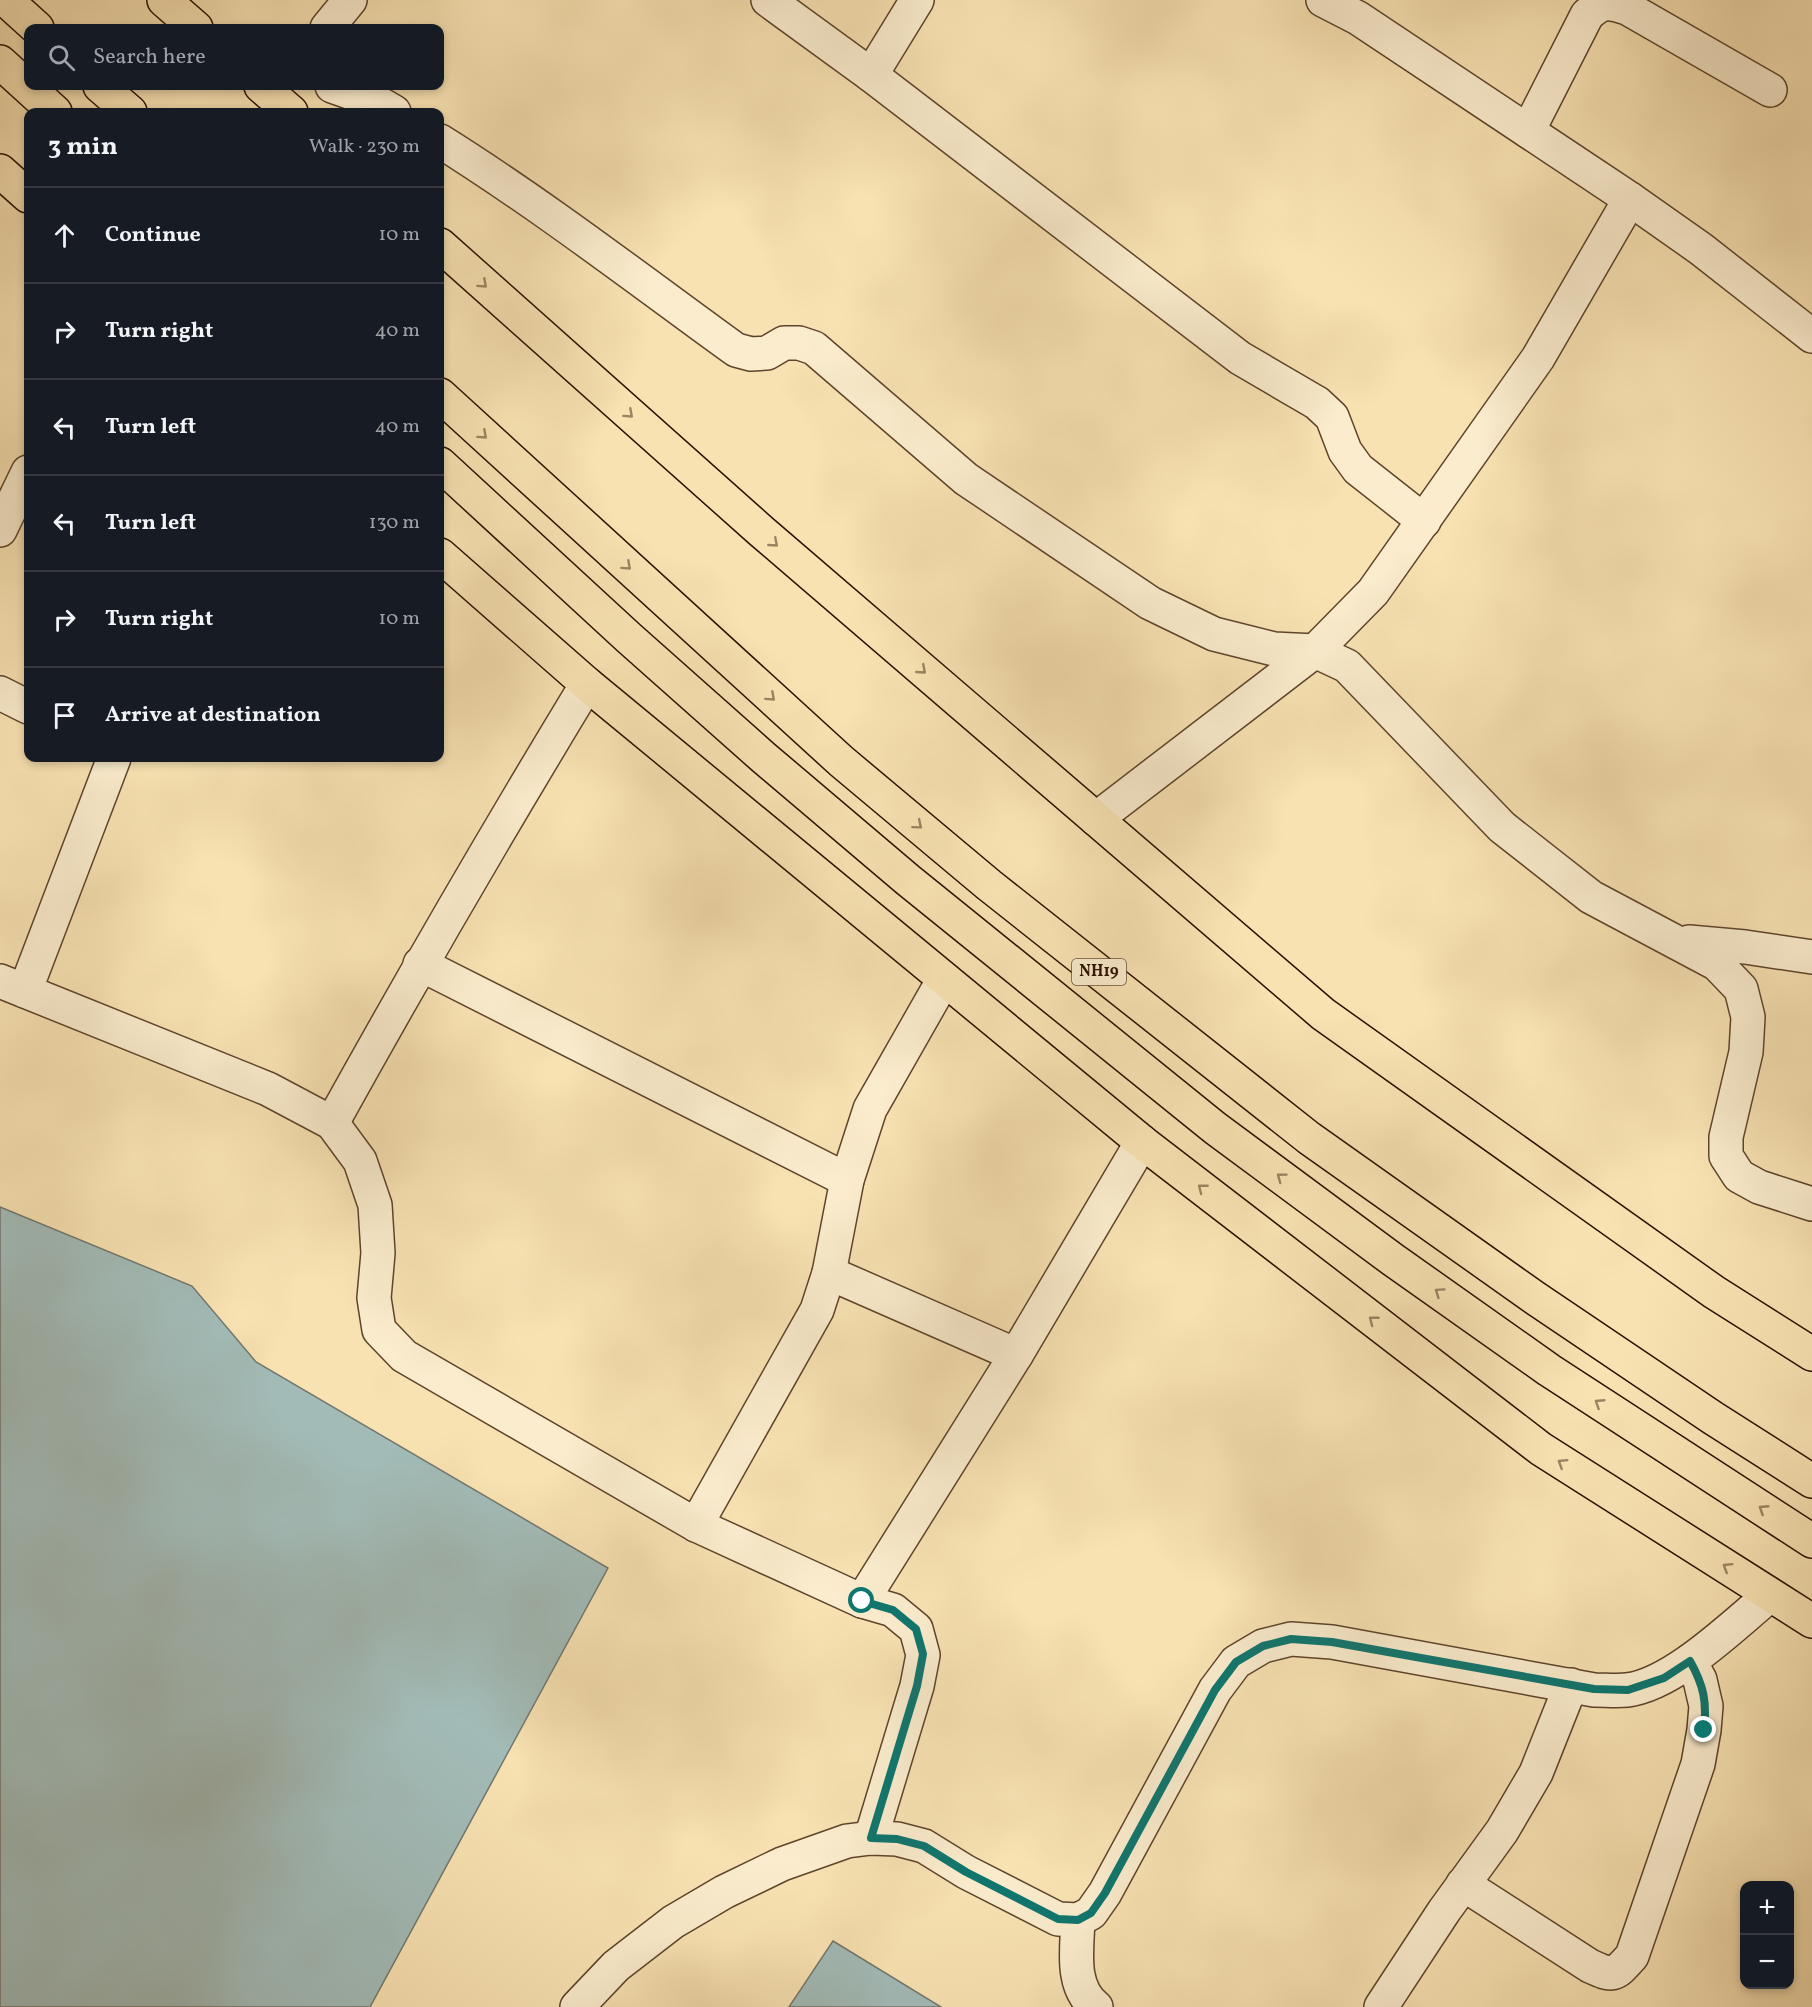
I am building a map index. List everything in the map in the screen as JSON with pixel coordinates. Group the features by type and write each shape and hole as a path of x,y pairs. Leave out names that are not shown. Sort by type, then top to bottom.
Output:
{"main road":[{"path":"6,0 33,24"},
{"path":"164,0 191,24"},
{"path":"0,62 24,83"},
{"path":"31,90 52,108"},
{"path":"105,90 125,108"},
{"path":"266,90 286,108"},
{"path":"0,171 24,192"},
{"path":"444,249 760,531 1323,1014 1714,1292 1812,1354"},
{"name":"NH19","path":"444,399 841,761 1026,915 1309,1138 1545,1305 1713,1418 1812,1481"},
{"name":"NH19","path":"444,468 620,630 763,757 926,895 1215,1128 1392,1259 1549,1370 1812,1541"},
{"path":"444,559 587,684 1142,1142 1540,1449 1812,1621"}],"street":[{"path":"330,24 350,0"},
{"path":"768,0 871,75 1240,358 1317,403 1332,417 1345,451 1358,469 1425,521"},
{"path":"871,75 917,0"},
{"path":"1323,0 1358,18 1630,199 1701,249 1812,336"},
{"path":"1528,131 1587,15 1599,4 1612,3 1627,8 1770,90"},
{"path":"343,90 387,108"},
{"path":"444,144 601,251 736,350 751,354 767,353 784,343 799,343 814,348 966,480 1150,603 1214,634 1274,649 1315,651 1347,666 1502,827 1591,897 1717,964 1741,989 1748,1017 1746,1052 1726,1137 1726,1156 1738,1176 1759,1187 1812,1204"},
{"path":"1096,819 1315,651 1373,592 1538,358 1630,199"},
{"path":"0,530 24,480"},
{"path":"332,1123 491,841 587,684"},
{"path":"0,693 24,705"},
{"path":"112,762 13,986 268,1089 332,1123 360,1161 375,1205 378,1253 374,1298 380,1330 404,1356 696,1525 862,1601 893,1610 916,1629 923,1654 917,1686 871,1838"},
{"path":"1676,941 1745,947 1812,957"},
{"path":"420,964 847,1180"},
{"path":"696,1525 817,1310 829,1274 847,1180 870,1109 944,979"},
{"path":"862,1601 1016,1355 1142,1142"},
{"path":"829,1274 1016,1355"},
{"path":"577,2007 616,1966 673,1922 724,1892 782,1864 847,1841 871,1838 897,1839 924,1846 966,1872 1058,1919 1078,1920 1091,1913 1105,1893 1215,1690 1236,1662 1263,1646 1291,1639 1332,1642 1594,1689 1628,1690 1664,1678 1690,1661 1770,1594"},
{"path":"1463,1884 1590,1966 1608,1974 1618,1972 1632,1956 1698,1764 1706,1706 1700,1680 1690,1661"},
{"path":"1381,2007 1463,1884 1502,1831 1536,1773 1570,1685"},
{"path":"1078,1920 1079,1983 1088,2001 1096,2007"}],"water":[{"path":"0,1207 192,1286 256,1362 608,1568 370,2007 0,2007"},
{"path":"833,1941 941,2007 789,2007"}],"route":[{"path":"862,1601 893,1610 916,1629 923,1654 917,1686 871,1838 897,1839 924,1846 966,1872 1058,1919 1078,1920 1091,1913 1105,1893 1215,1690 1236,1662 1263,1646 1291,1639 1332,1642 1594,1689 1628,1690 1664,1678 1690,1661 1700,1680 1706,1706 1704,1730"}]}
